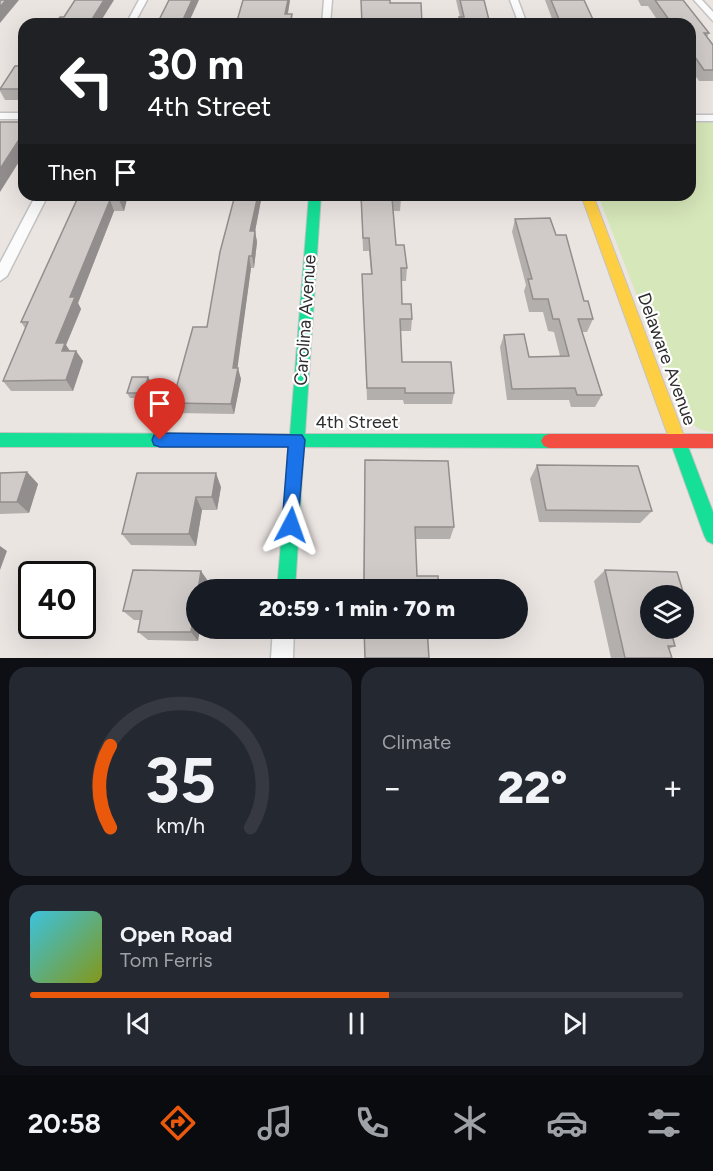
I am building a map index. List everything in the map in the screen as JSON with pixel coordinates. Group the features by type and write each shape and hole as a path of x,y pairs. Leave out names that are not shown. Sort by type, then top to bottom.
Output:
{"street":[{"path":"133,18 143,0"},
{"path":"326,18 328,0"},
{"path":"514,0 522,18"},
{"path":"698,0 713,18"},
{"path":"0,116 18,116"},
{"path":"696,118 713,118"},
{"path":"0,276 39,201"},
{"name":"Carolina Avenue","path":"287,579 315,201"},
{"name":"Delaware Avenue","path":"590,201 713,535"},
{"name":"4th Street","path":"0,440 713,441"},
{"path":"282,658 283,639"}],"green space":[{"path":"713,121 713,432 695,426 682,413 600,201 696,201 696,122"}],"building":[{"path":"75,0 104,0 93,18 59,18 64,17"},
{"path":"169,0 192,0 184,18 160,18"},
{"path":"243,0 288,0 285,14 292,14 291,18 238,18"},
{"path":"361,0 421,3 422,18 362,18"},
{"path":"460,0 484,0 488,18 459,17 464,17"},
{"path":"551,0 584,0 592,18 558,18"},
{"path":"655,0 683,0 709,33 704,33 713,45 713,70 704,70 696,59 696,18 668,18"},
{"path":"15,66 18,66 18,89 0,89"},
{"path":"0,122 18,122 18,141 0,169"},
{"path":"76,201 110,201 70,297 75,297 56,343 65,343 62,351 76,351 66,380 3,381 28,322 21,322"},
{"path":"233,201 257,201 250,231 255,231 252,256 249,256 233,368 238,368 231,404 172,403 193,327 207,327 220,252"},
{"path":"361,201 392,201 396,245 404,245 407,268 401,268 402,304 411,304 412,319 400,319 402,362 451,362 454,393 405,393 405,388 367,388 362,274 372,274 369,238 363,238"},
{"path":"550,218 556,235 566,235 584,301 588,301 593,319 578,319 602,395 577,395 575,388 512,389 504,335 524,334 529,357 569,356 559,319 553,319 548,299 533,299 528,279 532,279 515,219"},
{"path":"132,377 148,377 144,393 127,393"},
{"path":"365,460 448,461 454,527 415,527 417,576 438,576 438,579 364,579"},
{"path":"537,465 638,466 652,511 546,510"},
{"path":"27,472 17,502 0,502 0,473"},
{"path":"137,473 216,473 212,497 196,497 189,534 122,534"},
{"path":"133,570 201,571 200,579 186,579 186,632 138,632 142,611 123,611"},
{"path":"605,570 677,572 681,585 640,585 640,639 673,639 675,646 668,646 672,658 625,658"},
{"path":"364,639 428,639 429,658 365,658"}],"traffic: fast":[{"path":"287,579 315,201"},
{"path":"0,440 549,441"},
{"path":"678,441 713,535"}],"traffic: slow":[{"path":"589,201 678,441"}],"traffic: jam":[{"path":"549,441 713,441"}],"route":[{"path":"160,440 297,440 291,525"}]}
